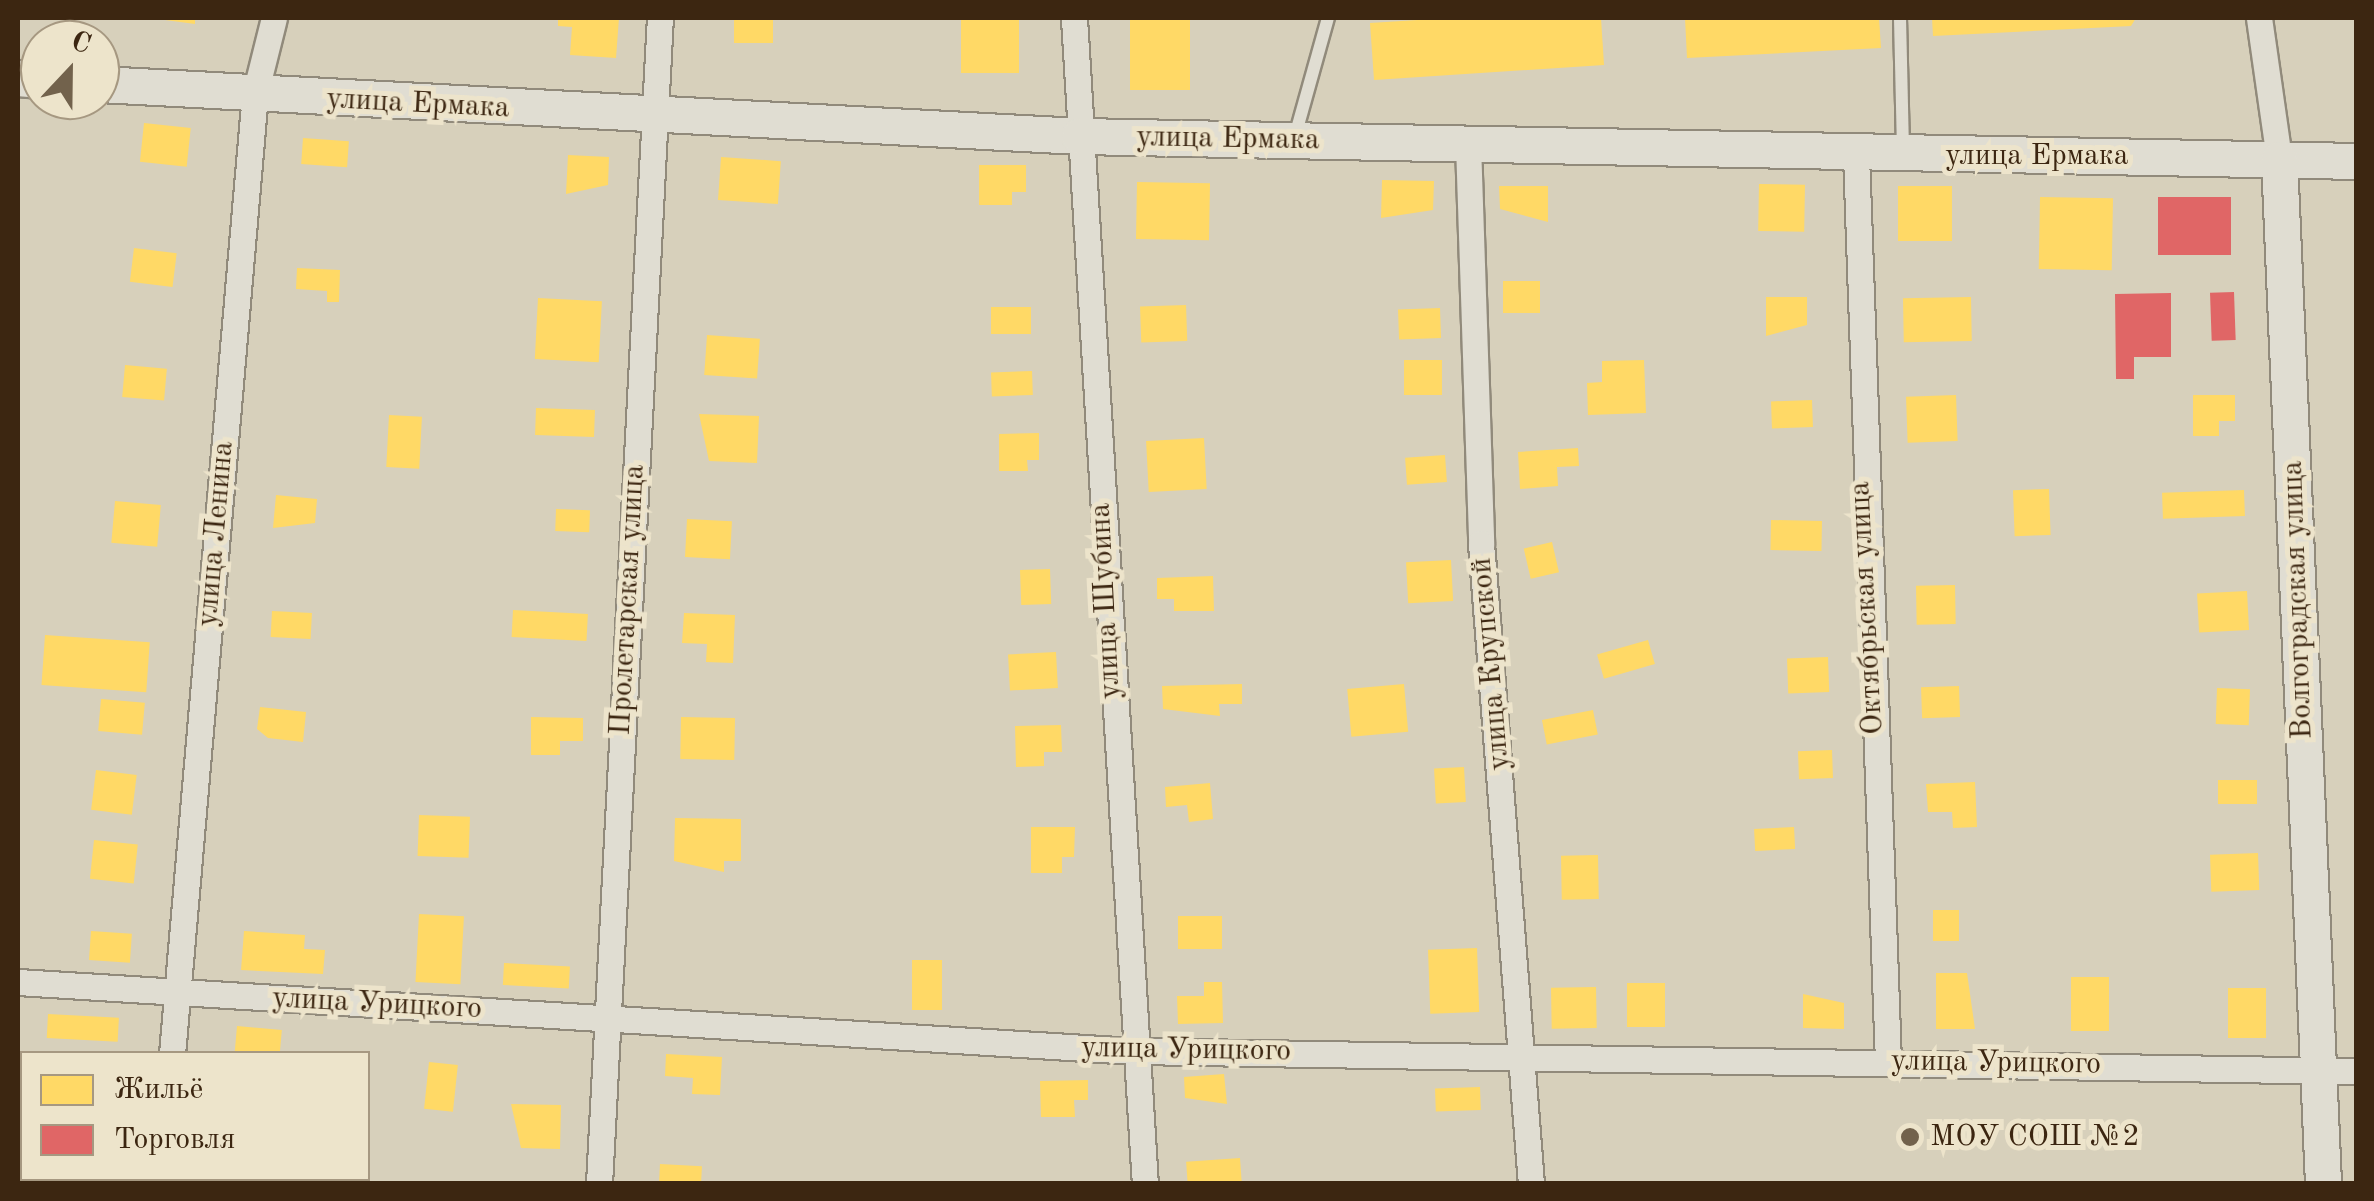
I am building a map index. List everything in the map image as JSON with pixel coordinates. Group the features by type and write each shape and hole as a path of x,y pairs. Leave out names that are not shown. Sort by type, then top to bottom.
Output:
{"street":[{"name":"улица Ленина","path":"172,1051 254,94 274,18"},
{"name":"Пролетарская улица","path":"599,1184 660,18"},
{"name":"улица Шубина","path":"1074,18 1133,1051 1145,1184"},
{"name":"Волгоградская улица","path":"2258,18 2279,158 2323,1184"},
{"name":"улица Ермака","path":"120,85 654,117 1078,136 2356,162"},
{"name":"улица Крупской","path":"1468,144 1481,543 1526,1055 1530,1184"},
{"name":"Октябрьская улица","path":"1856,154 1888,1062"},
{"name":"улица Урицкого","path":"18,982 1133,1051 2356,1070"}],"lane":[{"path":"1294,141 1328,18"},
{"path":"1900,18 1903,155"}],"building: Жильё":[{"path":"150,18 195,18 195,24"},
{"path":"558,18 619,18 616,58 570,55 572,27 558,26"},
{"path":"734,18 773,18 773,43 734,43"},
{"path":"961,18 1019,18 1019,73 961,73"},
{"path":"1130,18 1190,18 1190,90 1130,90"},
{"path":"1449,18 1601,18 1604,65 1374,80 1370,23"},
{"path":"1685,18 1879,18 1881,48 1687,58"},
{"path":"1932,18 2136,18 2131,26 1933,36"},
{"path":"144,123 191,128 187,167 140,162"},
{"path":"303,138 349,141 347,167 301,164"},
{"path":"568,155 609,157 608,185 566,194"},
{"path":"721,157 781,161 778,204 718,200"},
{"path":"979,165 1026,165 1026,192 1012,192 1012,205 979,205"},
{"path":"1382,180 1434,181 1433,210 1381,218"},
{"path":"1137,182 1210,183 1209,240 1136,239"},
{"path":"1759,184 1805,185 1804,232 1758,231"},
{"path":"1499,186 1548,186 1548,222 1500,209"},
{"path":"1898,186 1952,186 1952,241 1898,241"},
{"path":"2040,197 2113,198 2112,270 2039,269"},
{"path":"134,248 177,253 173,287 130,282"},
{"path":"297,268 340,270 339,302 327,302 327,291 296,289"},
{"path":"1503,281 1540,281 1540,313 1503,313"},
{"path":"1766,297 1807,297 1807,325 1766,336"},
{"path":"1971,297 1972,341 1904,342 1903,298"},
{"path":"538,298 602,301 599,362 535,359"},
{"path":"1186,305 1187,341 1141,343 1140,307"},
{"path":"991,307 1031,307 1031,334 991,334"},
{"path":"1440,308 1441,338 1399,339 1398,309"},
{"path":"707,335 760,339 757,379 704,375"},
{"path":"1404,360 1442,360 1442,395 1404,395"},
{"path":"1644,360 1646,413 1588,415 1587,383 1602,382 1602,361"},
{"path":"125,365 167,369 164,401 122,397"},
{"path":"1032,371 1033,395 992,396 991,372"},
{"path":"1956,395 1958,441 1908,443 1906,397"},
{"path":"2193,395 2235,395 2235,421 2219,421 2219,436 2193,436"},
{"path":"1812,400 1813,427 1772,428 1771,401"},
{"path":"536,408 595,410 594,437 535,435"},
{"path":"699,414 759,416 757,463 709,461"},
{"path":"389,415 422,417 419,469 386,467"},
{"path":"1039,433 1039,460 1027,460 1028,471 999,471 999,434"},
{"path":"1204,438 1207,489 1149,492 1146,441"},
{"path":"1578,448 1579,466 1557,467 1558,486 1520,489 1518,452"},
{"path":"1445,455 1447,482 1407,485 1405,458"},
{"path":"2049,489 2051,535 2015,536 2013,490"},
{"path":"2244,490 2245,516 2163,519 2162,493"},
{"path":"276,495 317,499 315,523 273,528"},
{"path":"115,501 161,505 157,547 111,543"},
{"path":"556,509 590,510 589,532 555,531"},
{"path":"687,519 732,521 730,559 685,557"},
{"path":"1771,520 1822,521 1821,551 1770,550"},
{"path":"1552,542 1559,572 1531,579 1524,549"},
{"path":"1451,560 1453,601 1408,603 1406,562"},
{"path":"1050,569 1051,604 1021,605 1020,570"},
{"path":"1213,576 1214,611 1174,611 1174,599 1157,599 1157,578"},
{"path":"1955,585 1956,624 1917,625 1916,586"},
{"path":"2247,591 2249,630 2199,633 2197,594"},
{"path":"513,610 588,614 586,641 512,637"},
{"path":"272,611 312,613 311,639 271,637"},
{"path":"684,613 735,615 733,663 706,662 707,644 682,643"},
{"path":"45,635 150,642 146,692 42,685"},
{"path":"1648,640 1655,664 1604,679 1597,655"},
{"path":"1056,652 1058,688 1010,690 1008,655"},
{"path":"1828,657 1829,692 1788,693 1787,658"},
{"path":"1242,684 1242,704 1219,704 1220,716 1163,709 1162,686"},
{"path":"1404,684 1408,732 1351,737 1347,689"},
{"path":"1959,686 1960,717 1922,718 1921,687"},
{"path":"2217,688 2250,689 2249,725 2216,724"},
{"path":"101,699 145,703 142,735 98,731"},
{"path":"260,707 306,712 303,742 268,738 257,729"},
{"path":"1593,710 1598,735 1547,744 1542,720"},
{"path":"531,717 583,718 583,741 560,741 560,755 531,755"},
{"path":"681,717 735,718 734,760 680,759"},
{"path":"1061,725 1062,752 1044,752 1044,766 1016,767 1015,726"},
{"path":"1832,750 1833,778 1799,779 1798,751"},
{"path":"1464,767 1466,802 1436,804 1434,769"},
{"path":"96,770 137,775 132,815 91,810"},
{"path":"2218,780 2257,780 2257,804 2218,804"},
{"path":"1975,782 1977,827 1953,828 1952,812 1928,812 1926,784"},
{"path":"1210,783 1213,819 1189,822 1187,805 1166,807 1165,787"},
{"path":"419,815 470,817 469,858 418,856"},
{"path":"675,818 741,819 741,861 724,861 724,872 674,861"},
{"path":"1031,827 1075,827 1074,857 1062,857 1062,873 1031,873"},
{"path":"1794,827 1795,849 1755,851 1754,829"},
{"path":"94,840 138,845 134,883 90,879"},
{"path":"2258,853 2259,890 2211,892 2210,855"},
{"path":"1598,855 1599,899 1562,900 1561,856"},
{"path":"1933,910 1959,910 1959,941 1933,941"},
{"path":"419,914 464,916 460,984 415,982"},
{"path":"1178,916 1222,916 1222,949 1178,949"},
{"path":"91,931 132,934 130,963 89,960"},
{"path":"244,931 305,935 304,949 325,950 323,974 241,970"},
{"path":"1477,948 1479,1012 1430,1014 1428,950"},
{"path":"912,960 942,960 942,1010 912,1010"},
{"path":"504,963 570,966 569,988 503,985"},
{"path":"1936,973 1967,973 1975,1029 1936,1029"},
{"path":"2071,977 2109,977 2109,1031 2071,1031"},
{"path":"1204,982 1222,982 1223,1023 1178,1024 1177,996 1204,996"},
{"path":"1627,983 1665,983 1665,1027 1627,1027"},
{"path":"1596,987 1597,1028 1552,1029 1551,988"},
{"path":"2228,988 2266,988 2266,1038 2228,1038"},
{"path":"1803,994 1844,1003 1844,1029 1803,1028"},
{"path":"48,1014 119,1018 118,1042 47,1038"},
{"path":"237,1026 282,1030 280,1051 235,1051"},
{"path":"666,1054 722,1057 720,1095 692,1094 693,1078 665,1076"},
{"path":"429,1062 458,1065 453,1112 424,1109"},
{"path":"1224,1074 1227,1104 1185,1098 1184,1077"},
{"path":"1088,1080 1088,1100 1074,1100 1075,1117 1041,1117 1040,1081"},
{"path":"1480,1087 1481,1110 1436,1112 1435,1089"},
{"path":"511,1104 561,1105 560,1149 521,1148"},
{"path":"1240,1158 1242,1184 1188,1184 1186,1162"},
{"path":"660,1164 702,1166 701,1184 659,1184"}],"building: Торговля":[{"path":"2158,197 2231,197 2231,255 2158,255"},
{"path":"2234,292 2236,340 2212,341 2210,293"},
{"path":"2171,293 2171,357 2134,357 2134,379 2116,379 2115,294"}],"place":[{"name":"МОУ СОШ №2","path":"1910,1137"}]}
